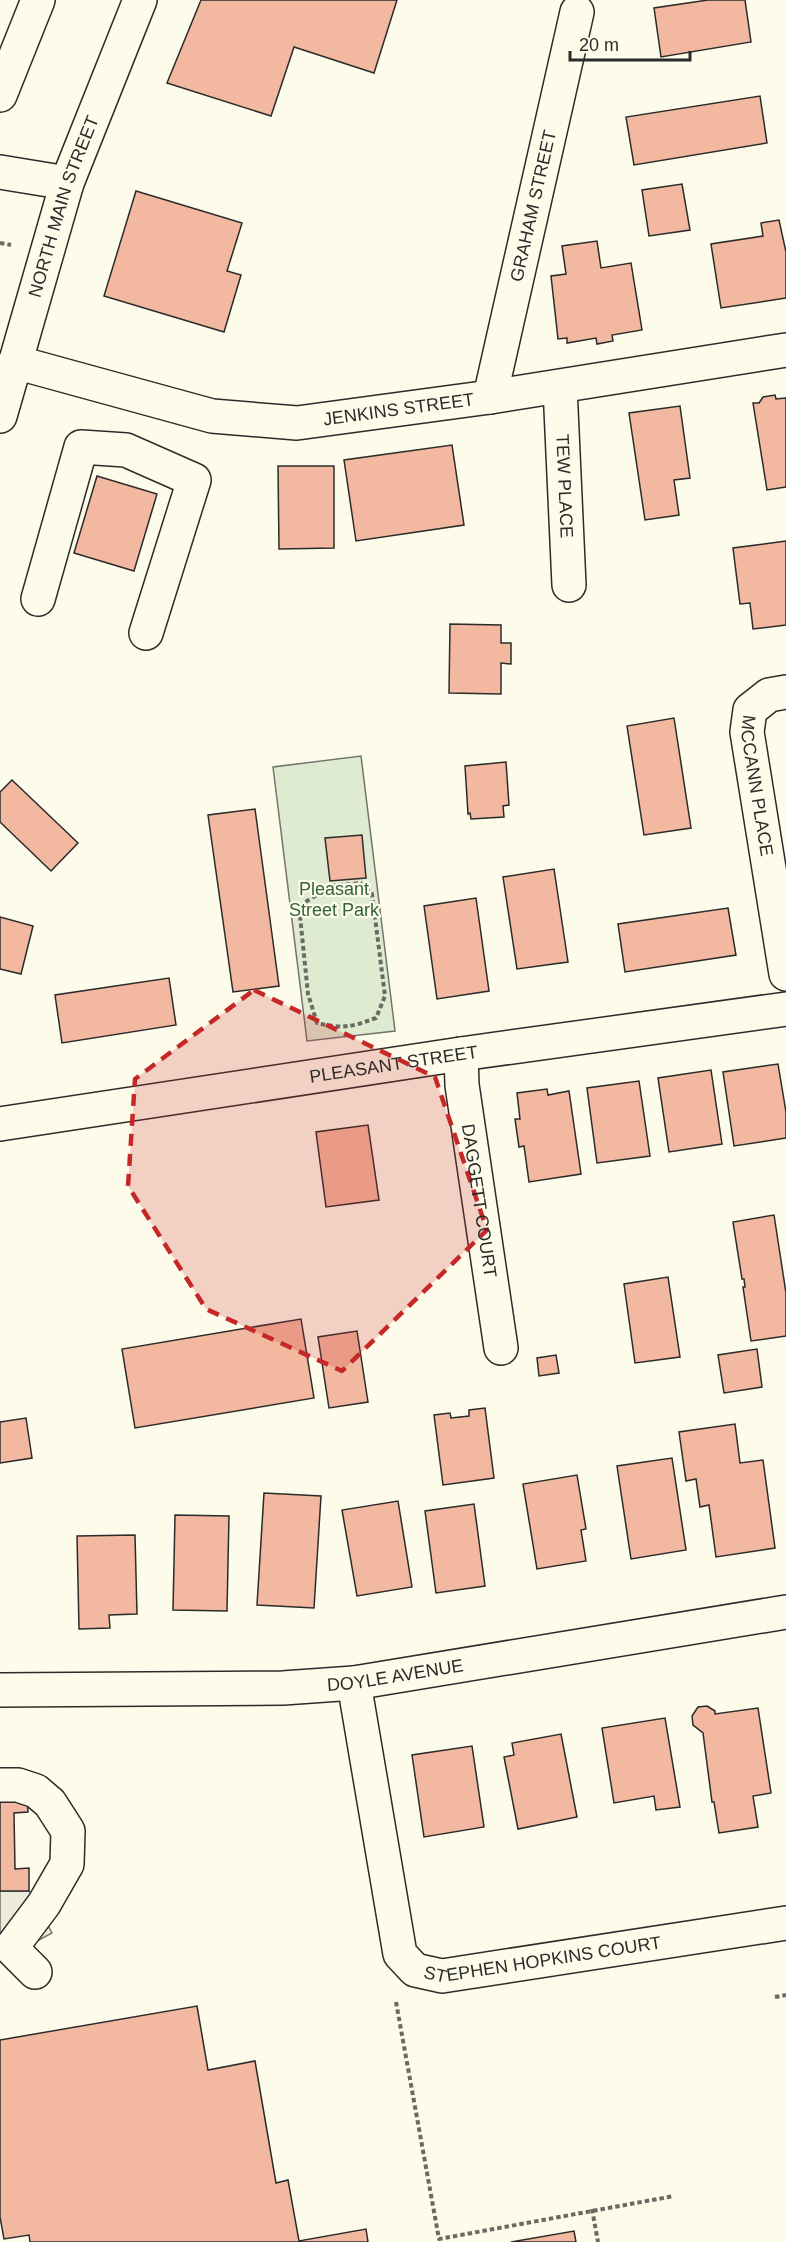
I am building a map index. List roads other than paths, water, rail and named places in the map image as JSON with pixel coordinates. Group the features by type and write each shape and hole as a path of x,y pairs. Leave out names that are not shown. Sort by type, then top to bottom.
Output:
{"street":[{"path":"0,94 39,0"},
{"name":"NORTH MAIN STREET","path":"0,416 67,183 140,0"},
{"name":"GRAHAM STREET","path":"490,398 578,12"},
{"path":"0,172 67,183"},
{"name":"JENKINS STREET","path":"15,362 212,416 297,423 490,398 786,350"},
{"name":"TEW PLACE","path":"561,387 569,585"},
{"path":"38,599 81,447 126,450 194,480 146,633"},
{"name":"MCCANN PLACE","path":"786,692 769,695 750,710 747,732 786,974"},
{"name":"PLEASANT STREET","path":"0,1124 460,1054 786,1009"},
{"name":"DAGGETT COURT","path":"460,1054 462,1085 501,1348"},
{"name":"DOYLE AVENUE","path":"0,1690 283,1688 354,1683 786,1612"},
{"name":"STEPHEN HOPKINS COURT","path":"354,1683 399,1954 415,1970 441,1976 786,1923"},
{"path":"0,1785 18,1785 36,1791 50,1803 68,1831 67,1864 44,1904 10,1948 35,1972"}],"park label":[{"name":"Pleasant Street Park","path":"334,899"}]}
